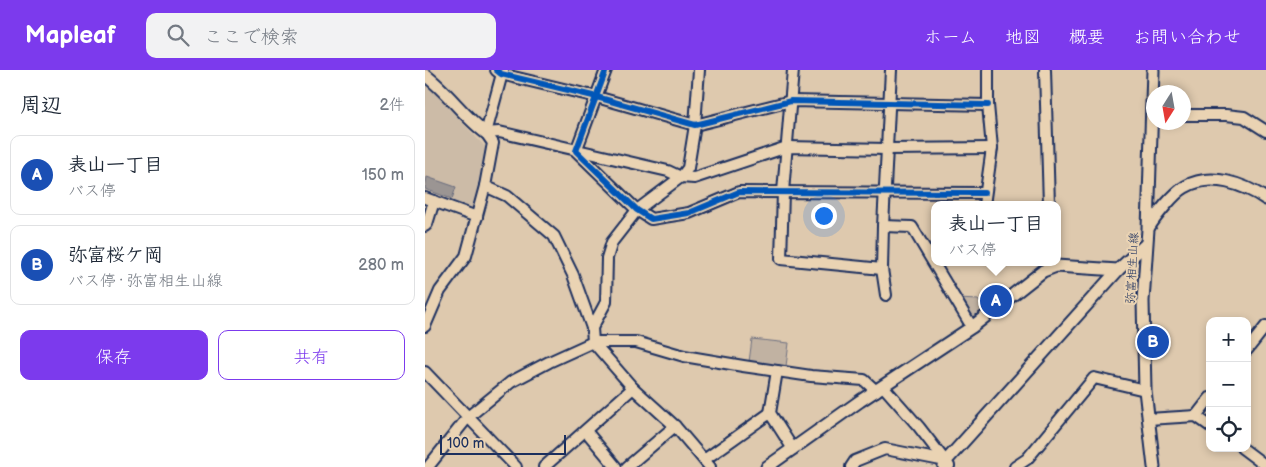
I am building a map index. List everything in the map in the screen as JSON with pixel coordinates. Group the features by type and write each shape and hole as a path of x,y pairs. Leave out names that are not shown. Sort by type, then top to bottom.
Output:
{"street":[{"path":"576,151 605,70"},
{"path":"793,70 783,192 781,259 882,269"},
{"path":"886,295 882,269 891,70"},
{"path":"984,201 992,148 988,105 988,70"},
{"path":"1045,70 1049,201"},
{"name":"弥富相生山線","path":"1153,70 1153,85"},
{"path":"486,133 500,71 695,125 791,101 988,105"},
{"path":"592,328 606,302 607,258 612,242 637,210 681,177 688,168 695,125 696,71"},
{"path":"425,75 474,124 486,133 493,143 485,186 466,256 440,291 425,326"},
{"path":"1191,115 1244,117 1266,131"},
{"name":"弥富相生山線","path":"1151,130 1143,301 1145,390 1153,467"},
{"path":"486,133 499,132 668,171 681,177 694,178 787,147 887,149 992,148"},
{"path":"576,151 637,210 651,219 689,213 739,192 984,193"},
{"path":"1148,229 1155,216 1184,187 1203,180 1236,183 1266,199"},
{"path":"485,186 507,196 554,236 573,275 592,328 593,342 633,388 675,426 707,464 770,413 777,371"},
{"path":"425,226 427,224 430,199 477,216"},
{"path":"883,226 912,227 931,259"},
{"path":"947,465 1119,270 1146,244"},
{"path":"1061,264 1119,270"},
{"path":"935,266 971,327"},
{"path":"767,467 971,327 1043,271 1052,266"},
{"path":"1251,345 1266,326"},
{"path":"428,467 468,417 511,382 593,342 636,342 684,356 811,376 864,380 880,388 947,465"},
{"path":"425,372 516,467"},
{"path":"1015,467 1027,460 1094,378 1145,390"},
{"path":"544,467 633,388"},
{"path":"1195,416 1206,403"},
{"path":"770,413 793,449"},
{"path":"1148,419 1195,416 1206,423"},
{"path":"627,467 675,426"},
{"path":"586,431 616,467"},
{"path":"851,467 855,461 885,450 947,465"},
{"path":"1247,452 1266,466"}],"shaded area":[{"path":"425,83 489,151 475,212 425,195"},
{"path":"427,177 456,187 452,199 425,189"},
{"path":"958,299 978,300 987,311 972,323"},
{"path":"752,339 789,343 786,366 749,362"}],"cycle path":[{"path":"496,70 501,74 593,96 695,125 791,101 988,105"},
{"path":"606,70 576,151 637,210 651,219 689,213 739,192 984,193"}],"place":[{"name":"表山一丁目","path":"996,301"},
{"name":"弥富桜ケ岡","path":"1153,342"}]}
